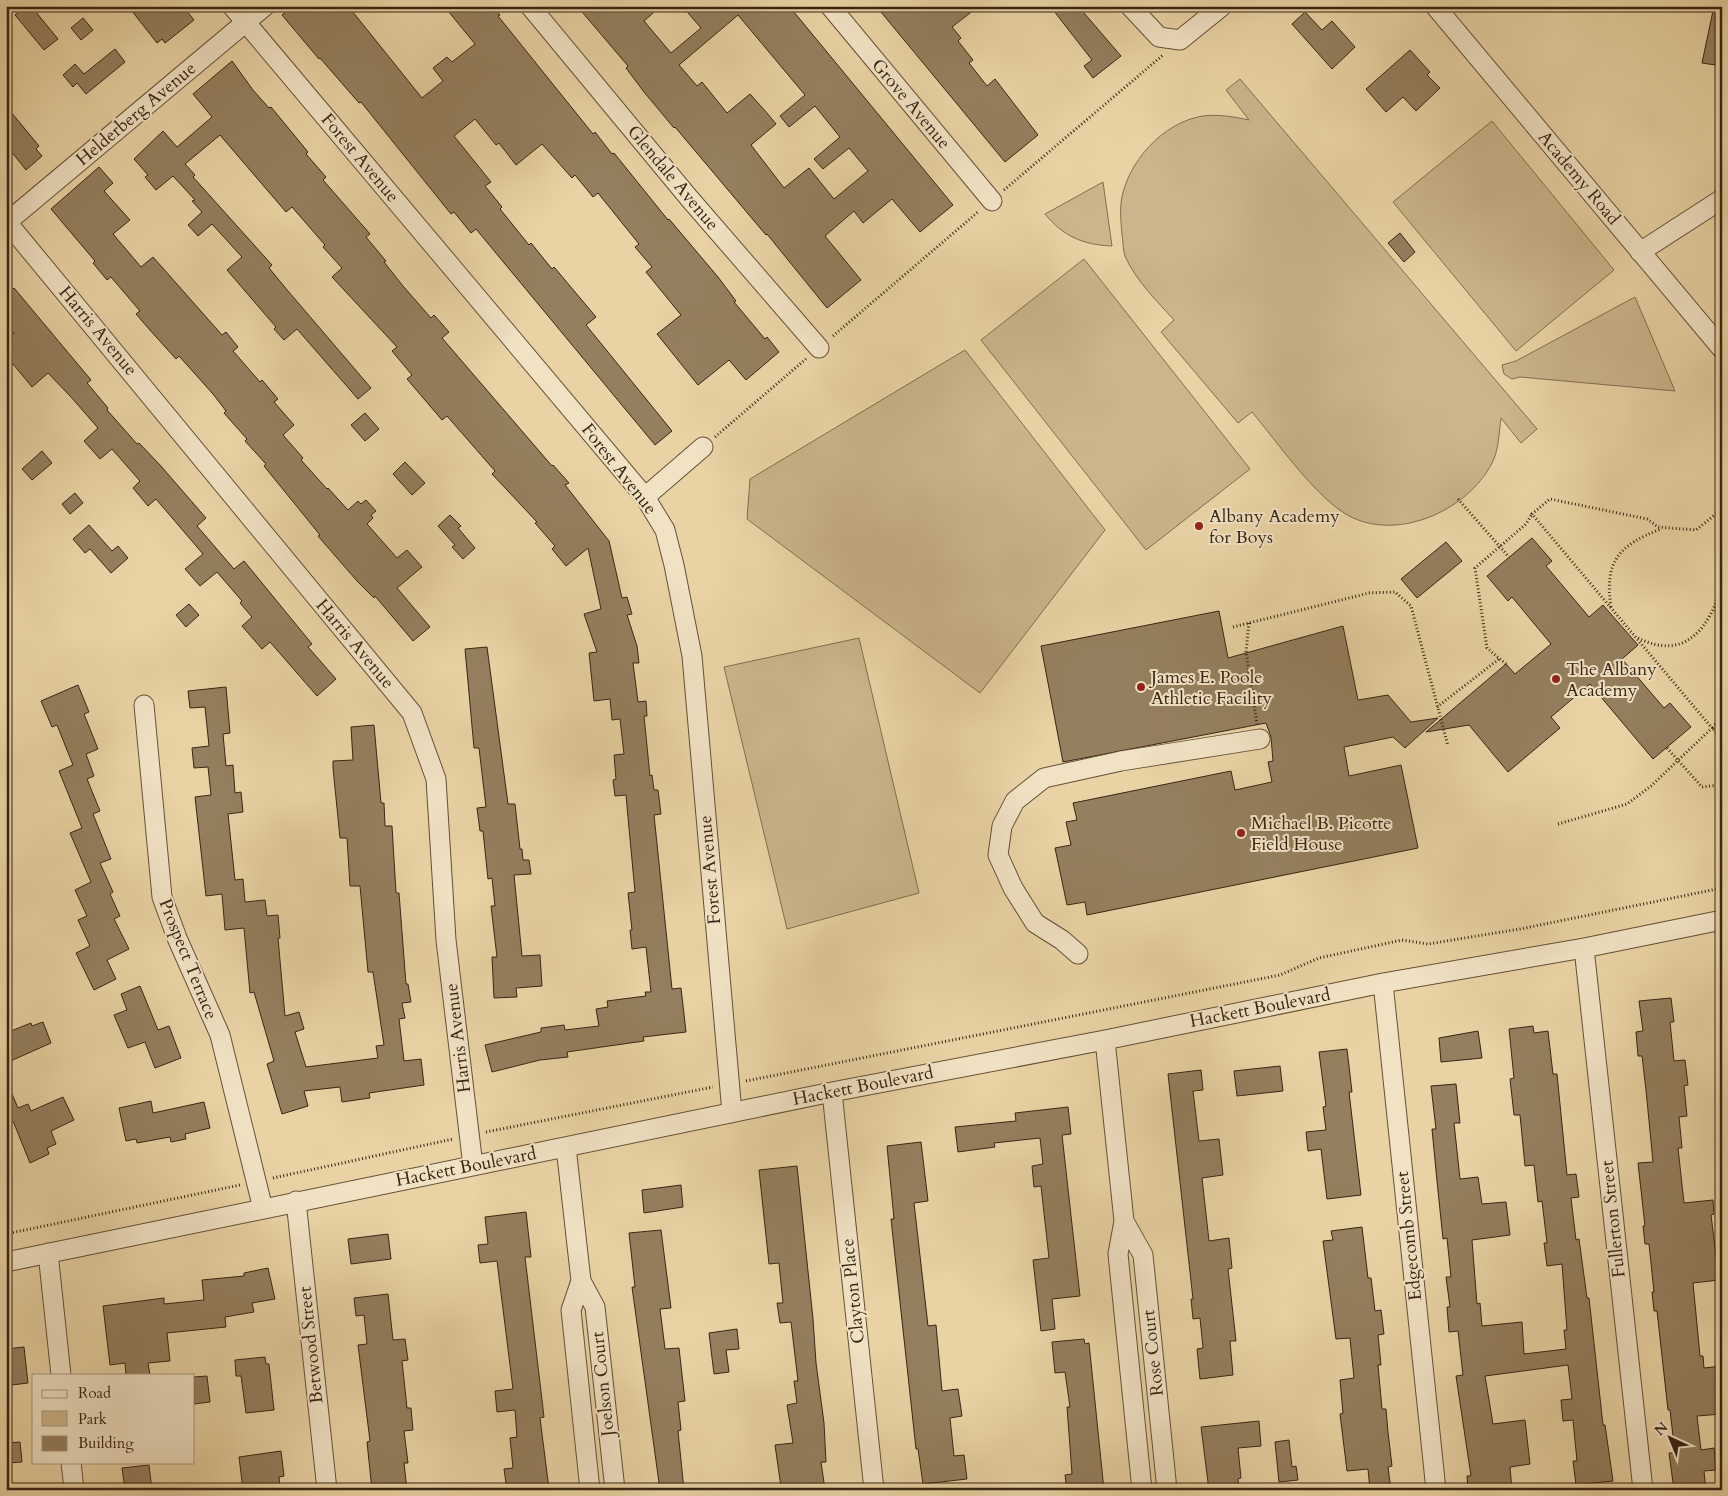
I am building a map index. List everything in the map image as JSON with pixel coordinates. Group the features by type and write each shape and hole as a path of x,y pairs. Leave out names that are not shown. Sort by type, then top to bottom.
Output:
{"street":[{"name":"Forest Avenue","path":"232,6 645,497 665,530 692,656 732,1113"},
{"name":"Helderberg Avenue","path":"7,222 265,6"},
{"name":"Glendale Avenue","path":"530,6 689,198 819,348"},
{"name":"Grove Avenue","path":"830,6 992,201"},
{"path":"1130,6 1160,37 1180,40 1222,6"},
{"name":"Academy Road","path":"1435,6 1722,349"},
{"path":"1640,252 1722,199"},
{"name":"Harris Avenue","path":"7,222 412,713 436,779 446,940 472,1166"},
{"path":"645,497 703,447"},
{"name":"Prospect Terrace","path":"144,705 162,897 177,938 220,1035 263,1209"},
{"path":"1078,954 1062,940 1035,923 1013,888 998,855 1002,826 1015,801 1044,778 1121,761 1260,739"},
{"name":"Hackett Boulevard","path":"6,1262 832,1092 1105,1040 1383,983 1584,948 1722,920"},
{"name":"Fullerton Street","path":"1584,948 1642,1490"},
{"name":"Edgecomb Street","path":"1383,983 1436,1490"},
{"name":"Rose Court","path":"1105,1040 1124,1221 1118,1254 1142,1490"},
{"name":"Clayton Place","path":"832,1092 874,1490"},
{"name":"Joelson Court","path":"566,1148 581,1281 595,1307 614,1490"},
{"name":"Betwood Street","path":"296,1201 327,1490"},
{"name":"Rose Court","path":"1124,1221 1143,1255 1167,1490"},
{"path":"48,1253 61,1374"},
{"name":"Joelson Court","path":"581,1281 571,1310 589,1482"},
{"path":"1138,1447 1162,1445"},
{"path":"71,1464 74,1490"},
{"path":"589,1482 612,1471"}],"path":[{"path":"703,447 1180,40"},
{"path":"1458,499 1509,557"},
{"path":"1506,664 1487,648 1475,568 1526,524 1532,514 1550,499 1647,518 1658,528 1696,530 1722,509"},
{"path":"1532,514 1722,738"},
{"path":"1611,608 1608,586 1610,571 1616,557 1628,544 1664,528"},
{"path":"1635,637 1653,646 1675,646 1694,637 1708,622 1722,584"},
{"path":"1233,626 1369,593 1395,592 1411,606 1448,746"},
{"path":"1248,623 1246,652 1260,739"},
{"path":"1438,708 1499,660"},
{"path":"1558,824 1627,804 1651,786 1712,728 1722,716"},
{"path":"1666,748 1702,787 1720,785"},
{"path":"6,1234 469,1136 1280,975 1319,958 1402,940 1428,944 1511,931 1722,888"}],"green space":[{"path":"1240,79 1537,429 1521,443 1501,418 1497,447 1492,463 1465,496 1447,509 1427,518 1406,524 1384,525 1363,522 1344,513 1307,480 1252,412 1238,423 1161,332 1174,320 1141,282 1125,256 1121,222 1121,203 1124,188 1130,173 1139,159 1149,147 1174,126 1188,120 1215,115 1249,120 1226,90"},
{"path":"1492,121 1614,270 1516,351 1393,202"},
{"path":"1103,182 1112,246 1092,244 1074,238 1066,234 1045,214"},
{"path":"1084,259 1250,469 1146,550 981,340"},
{"path":"1635,297 1675,391 1520,377 1512,379 1504,374 1502,365 1516,361"},
{"path":"965,350 1105,530 980,693 747,519 750,479"},
{"path":"859,638 919,893 787,929 724,667"}],"building":[{"path":"25,6 31,6 58,39 44,50 15,15"},
{"path":"128,6 183,6 194,20 165,43 162,39 157,43"},
{"path":"292,6 348,6 422,98 443,81 433,68 447,57 452,62 475,44 444,6 493,6 500,15 498,16 593,134 595,132 612,154 614,153 668,220 718,277 736,301 734,302 765,339 767,337 779,352 746,380 729,360 698,385 657,334 681,315 646,272 652,267 635,247 639,244 598,193 593,197 575,175 572,178 542,144 516,165 499,143 496,145 475,119 454,136 491,182 485,186 502,207 500,209 529,245 531,243 552,269 554,267 596,317 586,325 672,431 655,445 476,229 471,233 454,212 451,214 361,102 359,103 319,59 282,15"},
{"path":"577,6 661,6 644,21 671,53 701,28 682,6 789,6 953,205 920,232 892,199 863,223 854,211 825,236 861,280 827,308 767,234 644,92 626,68 628,66","holes":["738,15 805,95 780,116 789,127 815,106 840,137 814,159 823,169 849,148 868,171 834,199 809,168 784,188 751,145 776,124 750,94 727,113 702,82 697,86 679,65"]},
{"path":"876,6 979,6 952,27 961,38 958,41 973,60 969,63 987,86 995,79 1038,135 1005,162"},
{"path":"1050,6 1078,6 1121,56 1093,78 1084,66 1092,60"},
{"path":"1714,6 1722,6 1722,66 1702,63"},
{"path":"1305,12 1322,30 1332,21 1355,47 1332,69 1292,24"},
{"path":"83,18 93,30 81,40 71,28"},
{"path":"115,49 125,62 86,94 77,83 73,87 63,75 75,64 84,74"},
{"path":"1410,50 1430,72 1427,75 1440,88 1416,111 1403,97 1386,112 1366,89"},
{"path":"232,61 253,90 269,108 271,107 308,152 306,154 326,177 323,180 370,234 366,237 403,286 431,318 434,315 449,332 442,338 552,466 569,483 565,485 609,541 622,598 627,597 632,614 627,615 637,646 639,663 633,663 638,702 646,701 647,716 644,716 650,776 652,775 654,790 658,790 661,814 654,815 672,989 681,988 686,1032 643,1037 644,1041 567,1052 568,1057 540,1060 492,1072 485,1045 541,1032 541,1028 564,1025 565,1030 599,1026 596,1009 608,1007 607,1001 646,996 645,992 651,992 646,947 632,949 628,893 635,892 626,795 615,796 613,780 616,779 614,755 624,754 620,719 612,720 610,699 594,701 589,653 597,652 584,614 601,609 588,548 566,566 552,549 555,546 535,523 537,522 492,474 495,471 447,416 442,420 407,379 412,375 392,351 397,347 332,277 342,268 323,247 325,245 292,207 286,212 220,135 185,164 195,175 193,177 272,265 269,268 371,388 358,399 297,329 284,340 274,329 276,327 227,270 242,257 212,224 198,236 188,225 202,212 192,201 195,200 173,176 156,190 145,177 148,175 134,159 163,131 177,147 212,117 193,94"},
{"path":"6,106 39,146 36,149 42,156 26,170 6,145"},
{"path":"99,167 113,183 104,191 130,220 113,234 141,267 153,257 222,335 226,332 238,347 233,351 260,382 262,380 278,399 274,402 294,425 283,435 303,458 301,460 327,489 348,510 358,501 361,504 366,500 376,511 371,515 373,518 367,524 397,558 407,550 422,567 397,588 430,627 413,641 375,596 374,598 357,581 318,536 320,535 264,466 266,464 245,441 247,439 224,413 226,411 213,394 179,356 176,359 149,329 136,314 140,311 111,277 107,280 93,263 95,261 51,209"},
{"path":"1400,233 1415,252 1404,262 1388,243"},
{"path":"14,288 91,380 87,383 108,408 107,410 137,444 139,443 160,465 206,518 197,526 234,569 244,561 312,644 308,647 336,679 317,696 270,642 262,649 242,626 252,617 240,603 242,601 217,572 200,586 185,569 203,554 156,499 148,506 133,488 140,481 112,449 100,459 84,441 98,428 71,397 48,373 32,387 13,364 6,370 6,340 14,333 6,324 6,295"},
{"path":"365,413 379,429 365,441 351,425"},
{"path":"42,451 52,463 32,480 22,469"},
{"path":"405,462 425,483 412,495 393,474"},
{"path":"75,493 83,503 70,514 62,504"},
{"path":"450,515 461,526 458,528 475,548 463,559 452,547 455,545 438,526"},
{"path":"89,525 112,551 118,546 128,558 111,573 90,549 85,553 73,539"},
{"path":"1532,538 1552,561 1546,566 1589,617 1603,605 1638,645 1622,659 1664,708 1670,703 1691,727 1653,759 1590,684 1551,717 1560,728 1508,772 1469,725 1426,732 1506,664 1515,674 1551,644 1512,597 1508,601 1487,576"},
{"path":"1446,542 1462,561 1417,598 1401,579"},
{"path":"189,604 199,615 186,627 176,615"},
{"path":"1219,611 1228,658 1343,626 1358,700 1388,695 1411,722 1438,718 1405,748 1393,737 1344,747 1349,776 1401,765 1418,848 1087,915 1085,902 1067,905 1055,848 1071,845 1066,822 1077,820 1073,803 1231,771 1235,790 1272,782 1268,762 1273,761 1271,737 1266,723 1063,762 1041,646"},
{"path":"487,647 508,804 515,804 520,849 522,849 523,860 529,860 531,874 514,875 522,956 540,955 542,986 516,988 517,997 494,998 492,957 497,957 491,906 495,906 492,878 488,879 483,831 480,831 477,808 486,807 479,748 474,748 465,649"},
{"path":"78,685 89,712 84,714 98,749 86,754 94,776 87,779 100,811 93,814 111,859 100,863 113,892 110,894 120,916 114,919 129,949 107,960 116,979 94,990 76,953 90,946 78,920 87,916 75,890 91,882 70,833 82,828 59,771 73,765 57,725 52,727 41,701"},
{"path":"226,687 230,733 223,734 226,766 233,765 235,793 241,792 243,812 228,814 235,880 243,879 245,902 265,900 267,916 278,915 280,938 278,938 285,1016 299,1012 304,1029 295,1032 306,1067 378,1058 376,1046 384,1045 373,972 368,972 360,886 350,886 347,838 340,838 333,768 333,761 353,760 351,727 374,725 385,826 392,826 396,893 399,893 406,984 408,984 411,1002 402,1003 405,1018 399,1019 404,1061 421,1059 424,1085 369,1093 370,1098 342,1102 340,1087 304,1091 308,1106 282,1114 267,1064 274,1061 254,992 250,993 244,928 225,930 222,894 206,896 195,797 211,795 208,767 194,768 192,748 209,746 205,707 190,708 188,691"},
{"path":"140,986 158,1030 169,1026 181,1058 155,1068 145,1042 128,1048 114,1015 127,1010 121,994"},
{"path":"1671,998 1674,1022 1670,1022 1674,1061 1685,1060 1688,1085 1684,1086 1687,1116 1679,1117 1682,1148 1678,1148 1684,1203 1713,1200 1714,1214 1711,1215 1719,1280 1693,1283 1700,1356 1703,1356 1704,1368 1722,1366 1722,1414 1697,1416 1701,1450 1714,1448 1716,1470 1704,1471 1706,1490 1674,1490 1669,1453 1675,1453 1670,1410 1668,1410 1657,1311 1654,1311 1649,1244 1645,1244 1643,1226 1645,1226 1638,1163 1653,1162 1642,1056 1638,1056 1636,1032 1643,1031 1639,1001"},
{"path":"43,1022 51,1043 6,1063 6,1033 31,1023 32,1026"},
{"path":"1533,1026 1534,1033 1548,1031 1553,1074 1557,1074 1567,1175 1576,1174 1579,1197 1571,1198 1576,1240 1579,1239 1587,1298 1589,1298 1603,1425 1605,1425 1613,1481 1576,1485 1573,1461 1577,1461 1573,1420 1563,1421 1561,1400 1572,1399 1568,1365 1485,1376 1493,1424 1525,1420 1530,1464 1510,1467 1512,1490 1468,1490 1467,1476 1471,1476 1456,1376 1463,1375 1458,1331 1449,1332 1447,1307 1450,1307 1446,1277 1451,1277 1447,1238 1443,1239 1432,1129 1436,1129 1431,1086 1456,1084 1460,1123 1454,1123 1460,1179 1478,1177 1482,1204 1506,1202 1510,1235 1472,1240 1477,1304 1480,1303 1482,1326 1522,1322 1524,1354 1566,1349 1564,1330 1567,1330 1562,1264 1547,1266 1544,1243 1547,1243 1542,1201 1538,1202 1534,1165 1525,1166 1520,1115 1514,1115 1510,1079 1514,1078 1509,1029"},
{"path":"1478,1031 1482,1058 1441,1062 1439,1038"},
{"path":"1347,1049 1352,1092 1349,1092 1361,1195 1327,1199 1321,1149 1308,1151 1306,1132 1326,1130 1323,1107 1326,1106 1319,1052"},
{"path":"1280,1066 1283,1091 1237,1096 1234,1071"},
{"path":"1201,1070 1203,1090 1193,1091 1199,1141 1219,1139 1223,1175 1202,1178 1209,1241 1229,1238 1232,1268 1228,1269 1236,1341 1230,1341 1233,1375 1200,1379 1197,1349 1203,1348 1200,1318 1193,1319 1191,1299 1193,1299 1168,1074"},
{"path":"6,1080 18,1108 28,1104 31,1111 63,1097 74,1120 51,1131 56,1144 47,1148 49,1154 30,1163 13,1121 6,1124"},
{"path":"151,1101 153,1113 204,1102 210,1128 185,1134 186,1139 171,1142 170,1137 137,1143 136,1139 126,1141 119,1108"},
{"path":"1068,1107 1071,1134 1062,1135 1080,1296 1052,1299 1055,1329 1041,1331 1033,1260 1049,1258 1041,1186 1034,1187 1032,1166 1043,1164 1040,1138 994,1143 995,1147 958,1152 955,1127 1016,1121 1015,1113"},
{"path":"921,1142 928,1201 914,1203 928,1326 936,1325 942,1391 958,1389 962,1416 950,1418 954,1456 964,1455 967,1479 923,1484 918,1449 916,1449 891,1219 894,1219 887,1146"},
{"path":"797,1166 816,1363 824,1423 826,1462 821,1462 825,1490 785,1490 785,1487 781,1487 775,1445 793,1443 787,1405 797,1403 794,1381 798,1381 791,1322 780,1323 777,1303 783,1303 779,1263 769,1264 759,1170"},
{"path":"681,1185 683,1207 644,1213 642,1190"},
{"path":"526,1212 531,1257 525,1257 544,1417 540,1418 549,1489 507,1490 504,1469 513,1468 510,1438 517,1437 515,1410 497,1412 495,1391 513,1389 497,1261 480,1263 478,1245 488,1244 485,1217"},
{"path":"1362,1227 1368,1278 1371,1278 1375,1311 1381,1310 1384,1334 1378,1335 1381,1365 1378,1365 1382,1409 1386,1409 1392,1466 1388,1467 1391,1490 1370,1490 1368,1469 1347,1471 1340,1414 1343,1413 1340,1380 1354,1378 1350,1338 1336,1339 1323,1241 1333,1240 1331,1231"},
{"path":"661,1230 671,1308 660,1309 665,1349 679,1348 685,1401 678,1402 681,1430 678,1431 684,1490 660,1490 632,1287 635,1287 629,1233"},
{"path":"388,1234 391,1259 351,1264 348,1239"},
{"path":"268,1268 275,1299 252,1303 254,1312 225,1317 226,1327 167,1333 170,1361 148,1363 150,1374 126,1374 125,1363 110,1365 103,1306 164,1298 164,1304 204,1300 202,1280 244,1276 244,1273"},
{"path":"388,1294 393,1340 405,1339 408,1360 402,1361 407,1408 411,1408 413,1430 404,1431 408,1463 404,1463 407,1490 372,1490 367,1442 370,1441 358,1345 367,1344 364,1315 356,1316 354,1298"},
{"path":"737,1329 739,1349 726,1350 729,1372 714,1374 709,1333"},
{"path":"1084,1339 1085,1344 1089,1343 1104,1490 1067,1490 1065,1475 1072,1474 1067,1407 1070,1407 1065,1372 1055,1373 1052,1342"},
{"path":"24,1347 28,1383 12,1385 10,1375 6,1375 6,1349"},
{"path":"265,1357 266,1364 269,1364 274,1410 246,1413 241,1376 236,1376 235,1360"},
{"path":"207,1376 210,1402 195,1404 195,1377"},
{"path":"1259,1421 1261,1446 1238,1448 1241,1478 1238,1479 1239,1490 1209,1490 1201,1427"},
{"path":"1289,1440 1292,1467 1296,1466 1298,1480 1279,1482 1275,1442"},
{"path":"20,1442 22,1462 6,1463 6,1443"},
{"path":"281,1451 284,1476 279,1477 280,1490 243,1490 239,1457"},
{"path":"149,1465 152,1490 125,1490 122,1468"}],"place":[{"name":"Albany Academy for Boys","path":"1199,526"},
{"name":"The Albany Academy","path":"1556,679"},
{"name":"James E. Poole Athletic Facility","path":"1141,687"},
{"name":"Michael B. Picotte Field House","path":"1241,833"}]}
